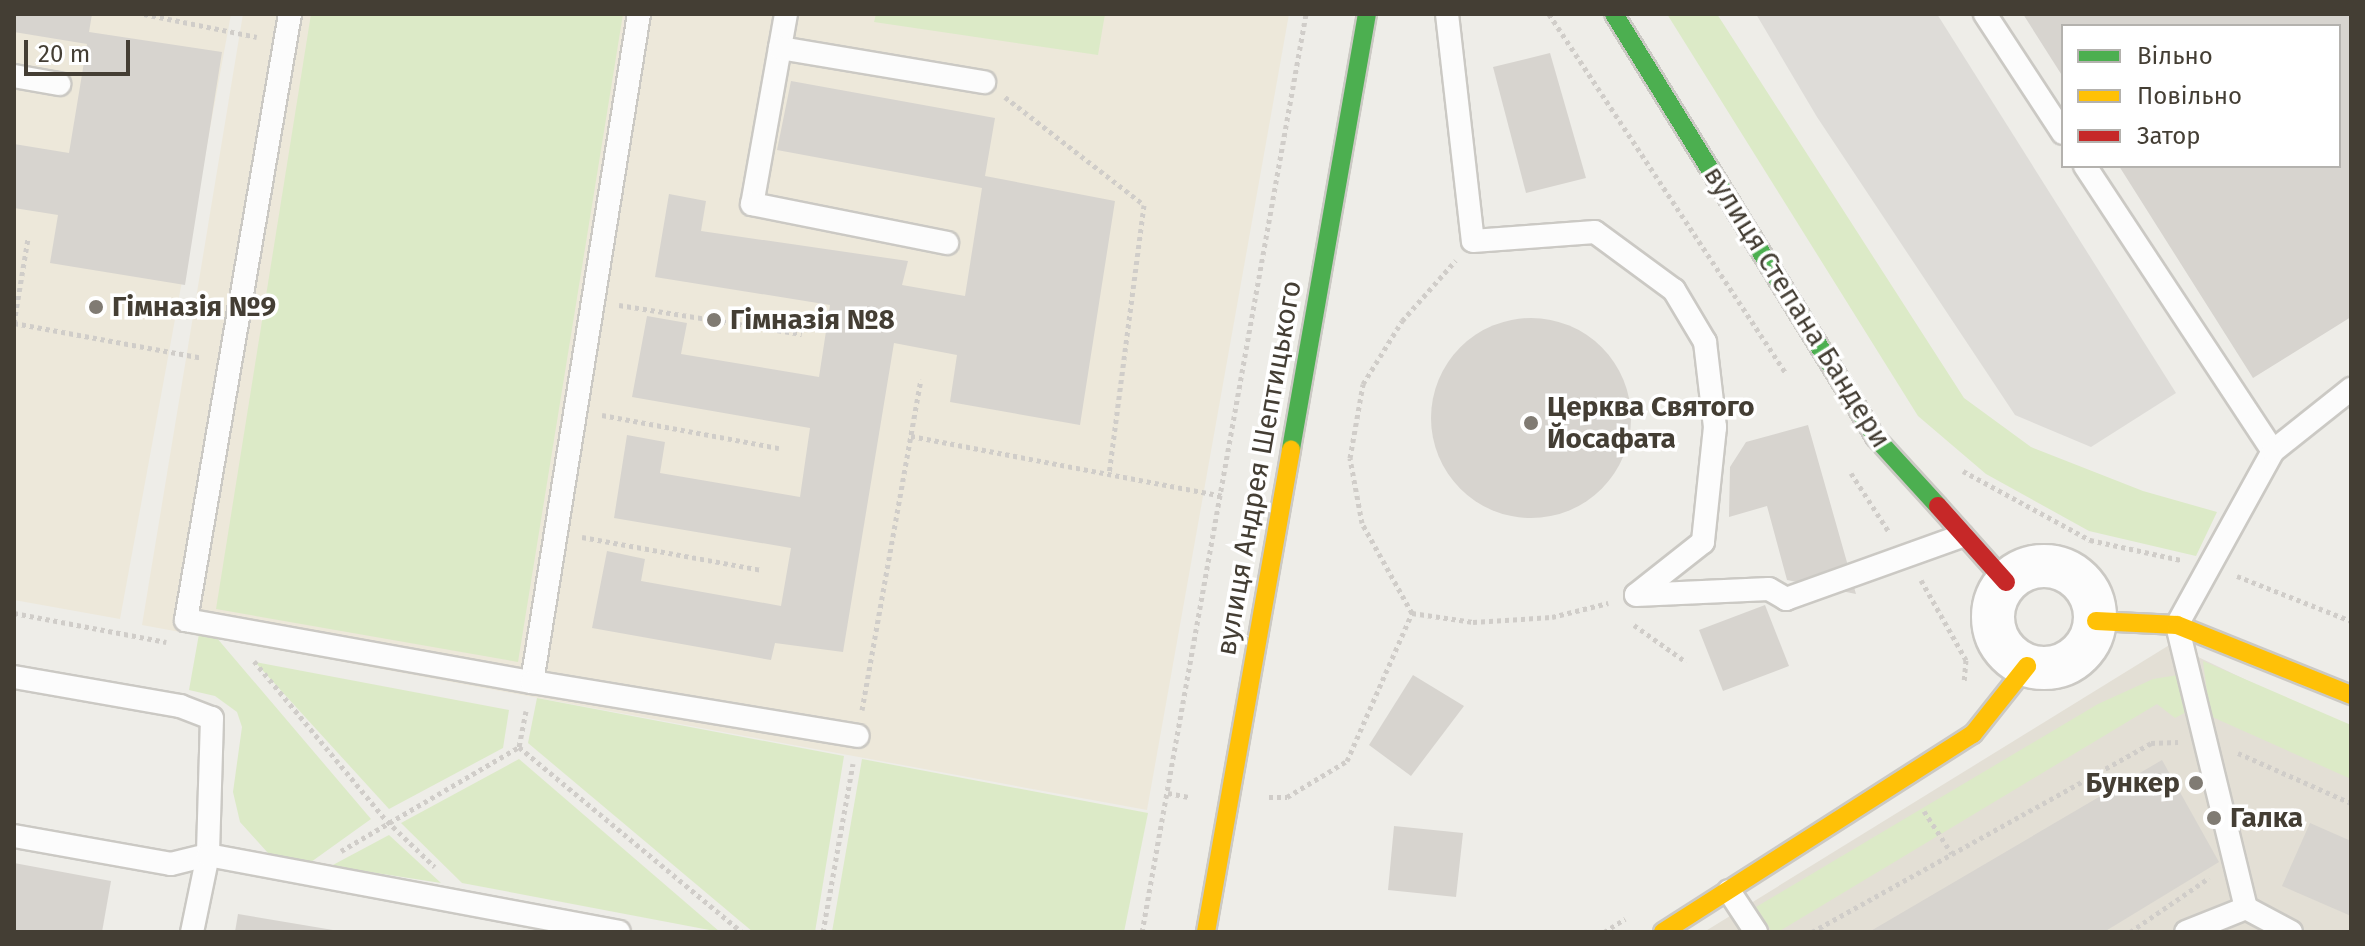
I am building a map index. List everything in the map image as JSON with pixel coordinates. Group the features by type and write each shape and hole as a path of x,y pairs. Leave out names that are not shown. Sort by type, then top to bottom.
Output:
{"street":[{"name":"вулиця Андрея Шептицького","path":"1206,932 1367,14"},
{"name":"вулиця Степана Бандери","path":"1614,14 1875,437 2006,582"},
{"path":"2030,567 2058,567 2090,593 2096,621 2084,650 2073,660 2043,669 2027,666 2001,645 1994,630 1996,597 2006,582 2030,567"},
{"path":"2096,621 2177,625 2351,695"},
{"path":"1663,932 1973,734 2027,666"}],"lane":[{"path":"290,14 186,620 858,736"},
{"path":"532,682 639,14"},
{"path":"786,14 752,204 947,243"},
{"path":"1447,14 1473,241 1595,232 1674,290 1705,342 1715,427 1703,542 1636,595"},
{"path":"1985,14 2061,130"},
{"path":"780,48 984,82"},
{"path":"14,76 59,84"},
{"path":"2086,168 2273,451"},
{"path":"2246,908 2209,741 2177,625 2212,567 2273,451 2351,389"},
{"path":"1636,595 1769,589 1786,599 1962,536"},
{"path":"14,677 180,706 212,718 208,855 192,932"},
{"path":"14,836 171,864 208,855 304,876 619,932"},
{"path":"1729,891 1756,932"},
{"path":"2186,932 2246,908 2291,932"}],"path":[{"path":"144,14 260,37 258,53"},
{"path":"1142,932 1224,496 1306,14"},
{"path":"1549,14 1795,388"},
{"path":"984,82 1144,205 1109,474"},
{"path":"28,238 14,324 206,358 209,343"},
{"path":"1412,613 1362,523 1350,458 1363,384 1402,321 1473,241"},
{"path":"594,301 802,334"},
{"path":"823,932 921,379"},
{"path":"577,411 779,448"},
{"path":"911,436 1224,496"},
{"path":"1958,466 2090,540 2212,567 2351,621"},
{"path":"1848,469 1966,660 1963,695"},
{"path":"558,532 761,570"},
{"path":"1412,613 1473,622 1552,617 1636,595"},
{"path":"1604,604 1616,612"},
{"path":"14,613 182,645"},
{"path":"1259,797 1287,797 1347,761 1412,613"},
{"path":"1627,620 1686,662"},
{"path":"226,627 387,821 477,906"},
{"path":"304,876 387,821 519,747 532,682"},
{"path":"1812,932 2151,743 2209,741 2351,803"},
{"path":"519,747 742,932"},
{"path":"1168,793 1198,799"},
{"path":"1920,806 1952,854"},
{"path":"2130,932 2236,860"},
{"path":"1604,932 1631,915"}],"shaded area":[{"name":"Гімназія №9","path":"14,14 231,14 120,619 14,600"},
{"name":"Гімназія №8","path":"243,14 1289,14 1147,810 142,625"},
{"path":"1756,14 1937,14 2176,393 2091,447 2015,415 1817,117"},
{"path":"2171,644 2351,730 2351,932 1704,932"}],"green space":[{"path":"311,14 623,14 518,662 216,609"},
{"path":"876,14 1105,14 1098,55 874,22"},
{"path":"1667,14 1717,14 1964,398 2031,447 2143,491 2217,512 2196,556 2089,531 1986,474 1918,416"},
{"path":"199,634 216,637 371,819 311,862 268,853 240,822 233,792 242,727 237,712 215,696 189,690"},
{"path":"2203,661 2351,725 2351,779 2210,716"},
{"path":"255,662 509,710 503,748 389,809"},
{"path":"2178,675 2194,708 2175,718 2157,704 1778,932 1772,932 1756,907 2098,704 2153,679"},
{"path":"537,698 844,756 815,932 753,932 528,743"},
{"path":"519,759 720,932 462,883 401,823"},
{"path":"862,759 1148,813 1124,932 832,932"},
{"path":"389,835 441,883 331,866"}],"building":[{"path":"14,14 92,14 89,32 222,52 185,285 50,263 58,215 14,208 14,144 69,153 87,44 14,32"},
{"path":"2023,14 2351,14 2351,317 2253,378 2120,168 2341,168 2341,24 2061,24 2061,74"},
{"path":"1550,53 1586,178 1526,193 1493,67"},
{"path":"791,81 995,118 985,176 1115,201 1080,425 950,402 957,355 894,343 843,652 775,643 771,660 592,628 607,551 645,559 641,581 781,606 791,548 614,518 627,435 665,442 660,473 800,497 810,428 632,397 647,316 687,323 681,354 819,377 830,305 655,277 669,194 706,201 701,231 908,261 902,285 965,296 982,188 777,150"},
{"name":"Церква Святого Йосафата","path":"1531,318 1569,326 1601,348 1623,380 1631,418 1623,456 1601,488 1569,510 1531,518 1493,510 1461,488 1439,456 1431,418 1439,380 1461,348 1493,326"},
{"path":"1808,425 1856,594 1787,580 1767,506 1729,517 1730,467 1746,442"},
{"path":"1765,605 1789,666 1723,691 1699,630"},
{"path":"1413,675 1464,706 1411,776 1369,745"},
{"path":"2162,760 2219,862 2104,932 1869,932"},
{"path":"2310,823 2351,841 2351,916 2282,886"},
{"path":"1394,826 1463,833 1456,897 1388,890"},
{"path":"14,863 111,881 102,932 14,932"},
{"path":"238,914 333,930 333,932 235,932"}],"traffic: fast":[{"path":"1291,449 1367,14"},
{"path":"1614,14 1875,437 1938,506"}],"traffic: slow":[{"path":"1206,932 1291,449"},
{"path":"2096,621 2177,625 2351,695"},
{"path":"1663,932 1973,734 2027,666"}],"traffic: jam":[{"path":"1938,506 2006,582"}],"place":[{"name":"Гімназія №9","path":"96,307"},
{"name":"Гімназія №8","path":"714,320"},
{"name":"Церква Святого Йосафата","path":"1531,423"},
{"name":"Бункер","path":"2196,783"},
{"name":"Галка","path":"2214,818"}]}
